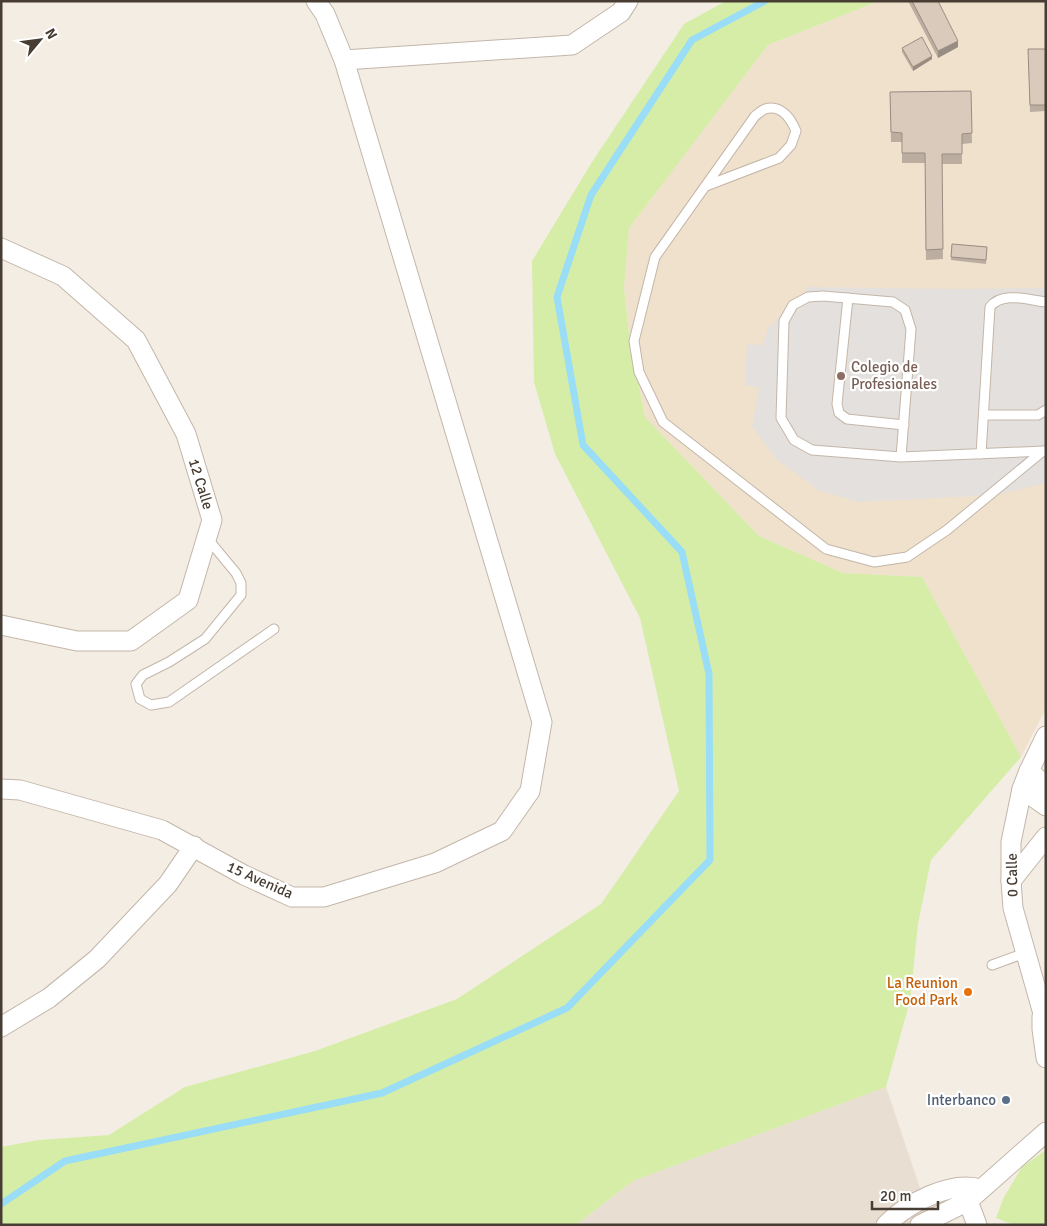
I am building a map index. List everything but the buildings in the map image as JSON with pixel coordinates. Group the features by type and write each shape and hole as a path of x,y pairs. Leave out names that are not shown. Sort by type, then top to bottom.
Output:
{"street":[{"path":"316,1 325,14 344,60 572,45 621,12 628,1"},
{"name":"15 Avenida","path":"1,789 20,790 162,830 244,875 292,897 324,897 434,864 502,830 530,791 542,722 344,60"},
{"name":"12 Calle","path":"1,248 63,276 136,340 186,434 212,520 188,600 131,641 77,641 1,626"},
{"name":"0 Calle","path":"1046,736 1028,770 1022,789 1011,842 1010,881 1012,908 1044,1020 1042,1030 1046,1058"},
{"path":"1028,770 1046,786"},
{"path":"1022,789 1046,806"},
{"path":"1010,881 1046,837"},
{"path":"1,1027 49,998 98,959 168,884 194,846"},
{"path":"920,1225 974,1195 1045,1128"},
{"path":"886,1225 906,1207 931,1195 959,1187 971,1186 974,1195 977,1225"}],"lane":[{"path":"706,186 779,158 791,145 796,131 790,118 778,109 766,109 755,116 655,257 634,341 639,372 663,422 826,549 874,562 907,557 915,552 947,530 1044,451"},
{"path":"901,457 911,329 905,310 893,302 848,298 808,297 793,305 784,321 782,418 794,440 812,450 901,457 1044,451"},
{"path":"848,298 837,404 839,413 847,419 904,425"},
{"path":"981,454 990,307 994,301 1003,298 1046,302"},
{"path":"984,415 1038,415 1046,410"},
{"path":"207,538 236,573 241,583 241,595 205,639 169,662 143,675 136,684 140,699 151,705 169,702 274,629"},
{"path":"992,965 1025,953"}],"shaded area":[{"name":"Colegio de Profesionales","path":"879,1 1046,1 1046,708 1021,757 922,577 843,573 759,536 645,417 629,334 624,287 629,228 768,45"},
{"path":"807,287 1046,288 1046,483 996,495 858,502 818,490 775,458 752,426 759,388 745,385 747,344 763,345 768,328 781,316 803,307"},
{"path":"886,1087 921,1191 941,1223 945,1225 576,1225 633,1181"}],"green space":[{"path":"726,1 879,1 768,45 629,228 624,287 629,334 645,417 759,536 843,573 922,577 1021,757 931,860 918,924 910,1001 886,1087 633,1181 576,1225 1,1225 1,1147 38,1140 109,1135 185,1087 315,1051 457,999 601,904 679,791 640,618 555,454 534,382 532,261 592,162 684,24"},
{"path":"1046,1150 1046,1225 1014,1225 996,1218 1004,1197 1022,1167"}],"waterway":[{"path":"1,1204 65,1161 382,1093 567,1008 710,860 709,674 682,552 583,445 557,297 591,195 692,40 765,1"}],"place":[{"name":"Colegio de Profesionales","path":"841,376"},
{"name":"La Reunion Food Park","path":"968,992"},
{"name":"Interbanco","path":"1006,1100"}]}
